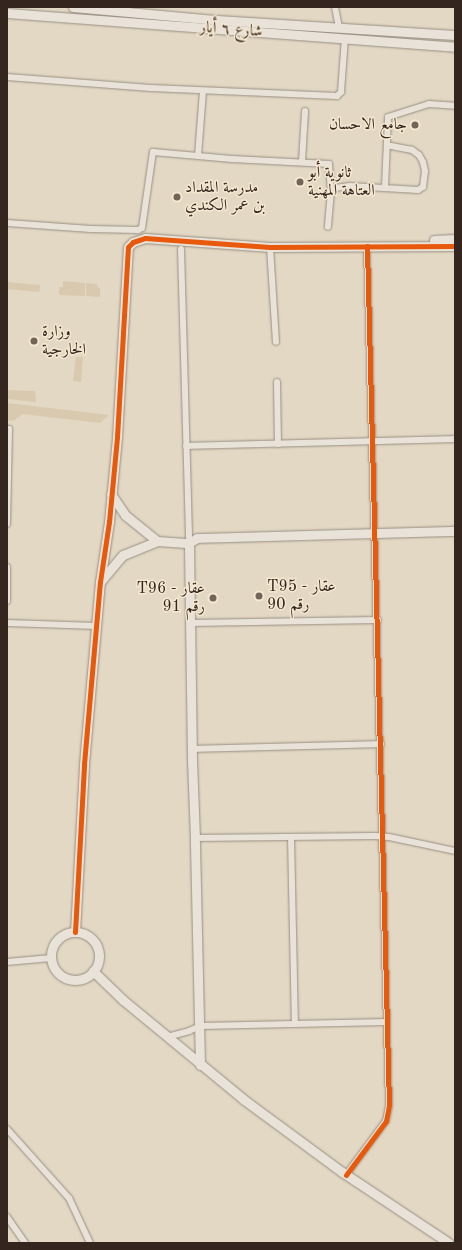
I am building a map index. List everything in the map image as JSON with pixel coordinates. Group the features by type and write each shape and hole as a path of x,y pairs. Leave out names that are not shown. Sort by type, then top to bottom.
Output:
{"street":[{"name":"شارع ٦ أيار","path":"73,7 111,8 217,20 455,35"},
{"path":"335,7 339,28"},
{"name":"شارع ٦ أيار","path":"7,13 455,47"},
{"path":"434,45 435,34"},
{"path":"7,77 203,90 337,96 341,92 345,38"},
{"path":"198,156 203,90"},
{"path":"385,187 388,117 429,104 455,106"},
{"path":"302,162 305,111"},
{"path":"331,191 335,188 346,186 418,190 423,187 425,180 423,162 419,155 412,150 387,145"},
{"path":"7,223 91,229 138,230 142,228 144,223 153,152 329,164 331,191 328,227"},
{"path":"200,1065 196,838 192,749 189,543 181,244 190,236 273,242 455,239"},
{"path":"75,932 84,764 100,582 111,494 116,437 128,247 138,239 181,244 191,243 270,247 455,246"},
{"path":"346,1175 378,1133 389,1112 376,533 367,246"},
{"path":"270,247 276,342"},
{"path":"277,382 278,444"},
{"path":"7,429 9,430 7,524"},
{"path":"186,446 455,439"},
{"path":"111,494 125,515 157,541"},
{"path":"100,582 123,555 157,541 189,543 197,538 455,531"},
{"path":"7,567 7,600"},
{"path":"190,623 378,620"},
{"path":"7,623 97,626"},
{"path":"192,749 381,744"},
{"path":"291,837 295,1024"},
{"path":"196,838 383,837 455,851"},
{"path":"75,932 89,937 94,942 99,957 94,971 80,980 64,978 55,969 51,958 55,942 67,933 75,932"},
{"path":"7,962 51,958"},
{"path":"94,971 123,1000 249,1104 346,1175 449,1243"},
{"path":"167,1037 189,1031 200,1026 387,1022"},
{"path":"7,1129 69,1198 90,1243"},
{"path":"7,1217 25,1243"}],"shaded area":[{"path":"63,281 85,283 85,296 59,295 59,287 63,287"},
{"path":"7,282 40,285 40,288 39,292 7,289"},
{"path":"86,283 96,284 100,289 100,297 86,296"},
{"path":"76,357 83,357 81,382 73,381"},
{"path":"7,390 35,391 36,402 7,399"},
{"path":"7,403 109,415 100,423 23,414 13,421 7,420"}],"cycle path":[{"path":"75,932 84,764 100,582 109,522 117,437 128,247 133,242 145,238 270,247 455,246"},
{"path":"346,1175 386,1121 389,1105 367,246"}],"place":[{"name":"جامع الاحسان","path":"415,125"},
{"name":"ثانوية أبو العتاهة المهنية","path":"300,182"},
{"name":"مدرسة المقداد بن عمر الكندي","path":"177,197"},
{"name":"وزارة الخارجية","path":"34,341"},
{"name":"T95 - عقار رقم 90","path":"259,596"},
{"name":"T96 - عقار رقم 91","path":"213,598"}]}
